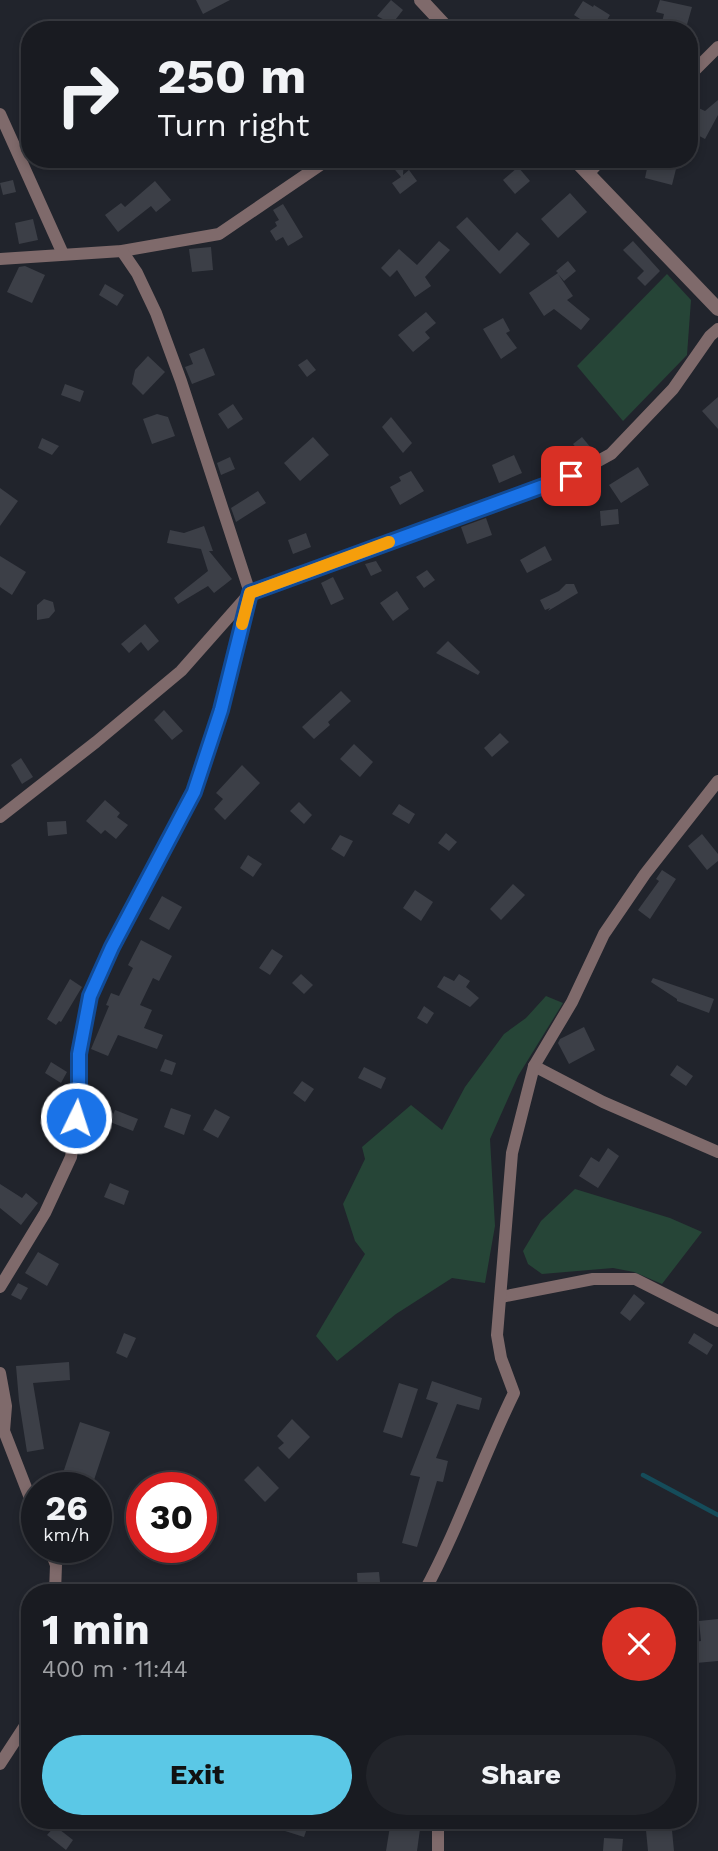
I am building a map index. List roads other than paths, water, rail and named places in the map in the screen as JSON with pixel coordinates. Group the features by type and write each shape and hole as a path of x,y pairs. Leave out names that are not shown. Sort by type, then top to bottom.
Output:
{"street":[{"path":"421,0 441,21"},
{"path":"698,67 718,47"},
{"path":"0,114 21,161"},
{"path":"24,168 63,254"},
{"path":"0,259 122,251 219,234 316,168"},
{"path":"582,168 718,309"},
{"path":"588,174 594,168"},
{"path":"0,1287 45,1213 71,1157 79,1098 79,1054 90,996 112,947 194,792 221,710 250,593 156,313 137,273 122,251"},
{"path":"0,817 181,671 250,593 571,476 611,454 673,389 710,336 718,329"},
{"path":"428,1584 453,1535 492,1438 514,1393 501,1358 497,1335 512,1153 534,1066 572,1002 604,934 645,874 718,781"},
{"path":"534,1066 603,1102 718,1152"},
{"path":"501,1297 593,1279 635,1279 718,1321"},
{"path":"0,1373 6,1406 2,1431 21,1477"},
{"path":"55,1563 55,1584"},
{"path":"0,1764 21,1732"},
{"path":"438,1829 438,1851"}],"waterway":[{"path":"643,1475 718,1515"}]}
